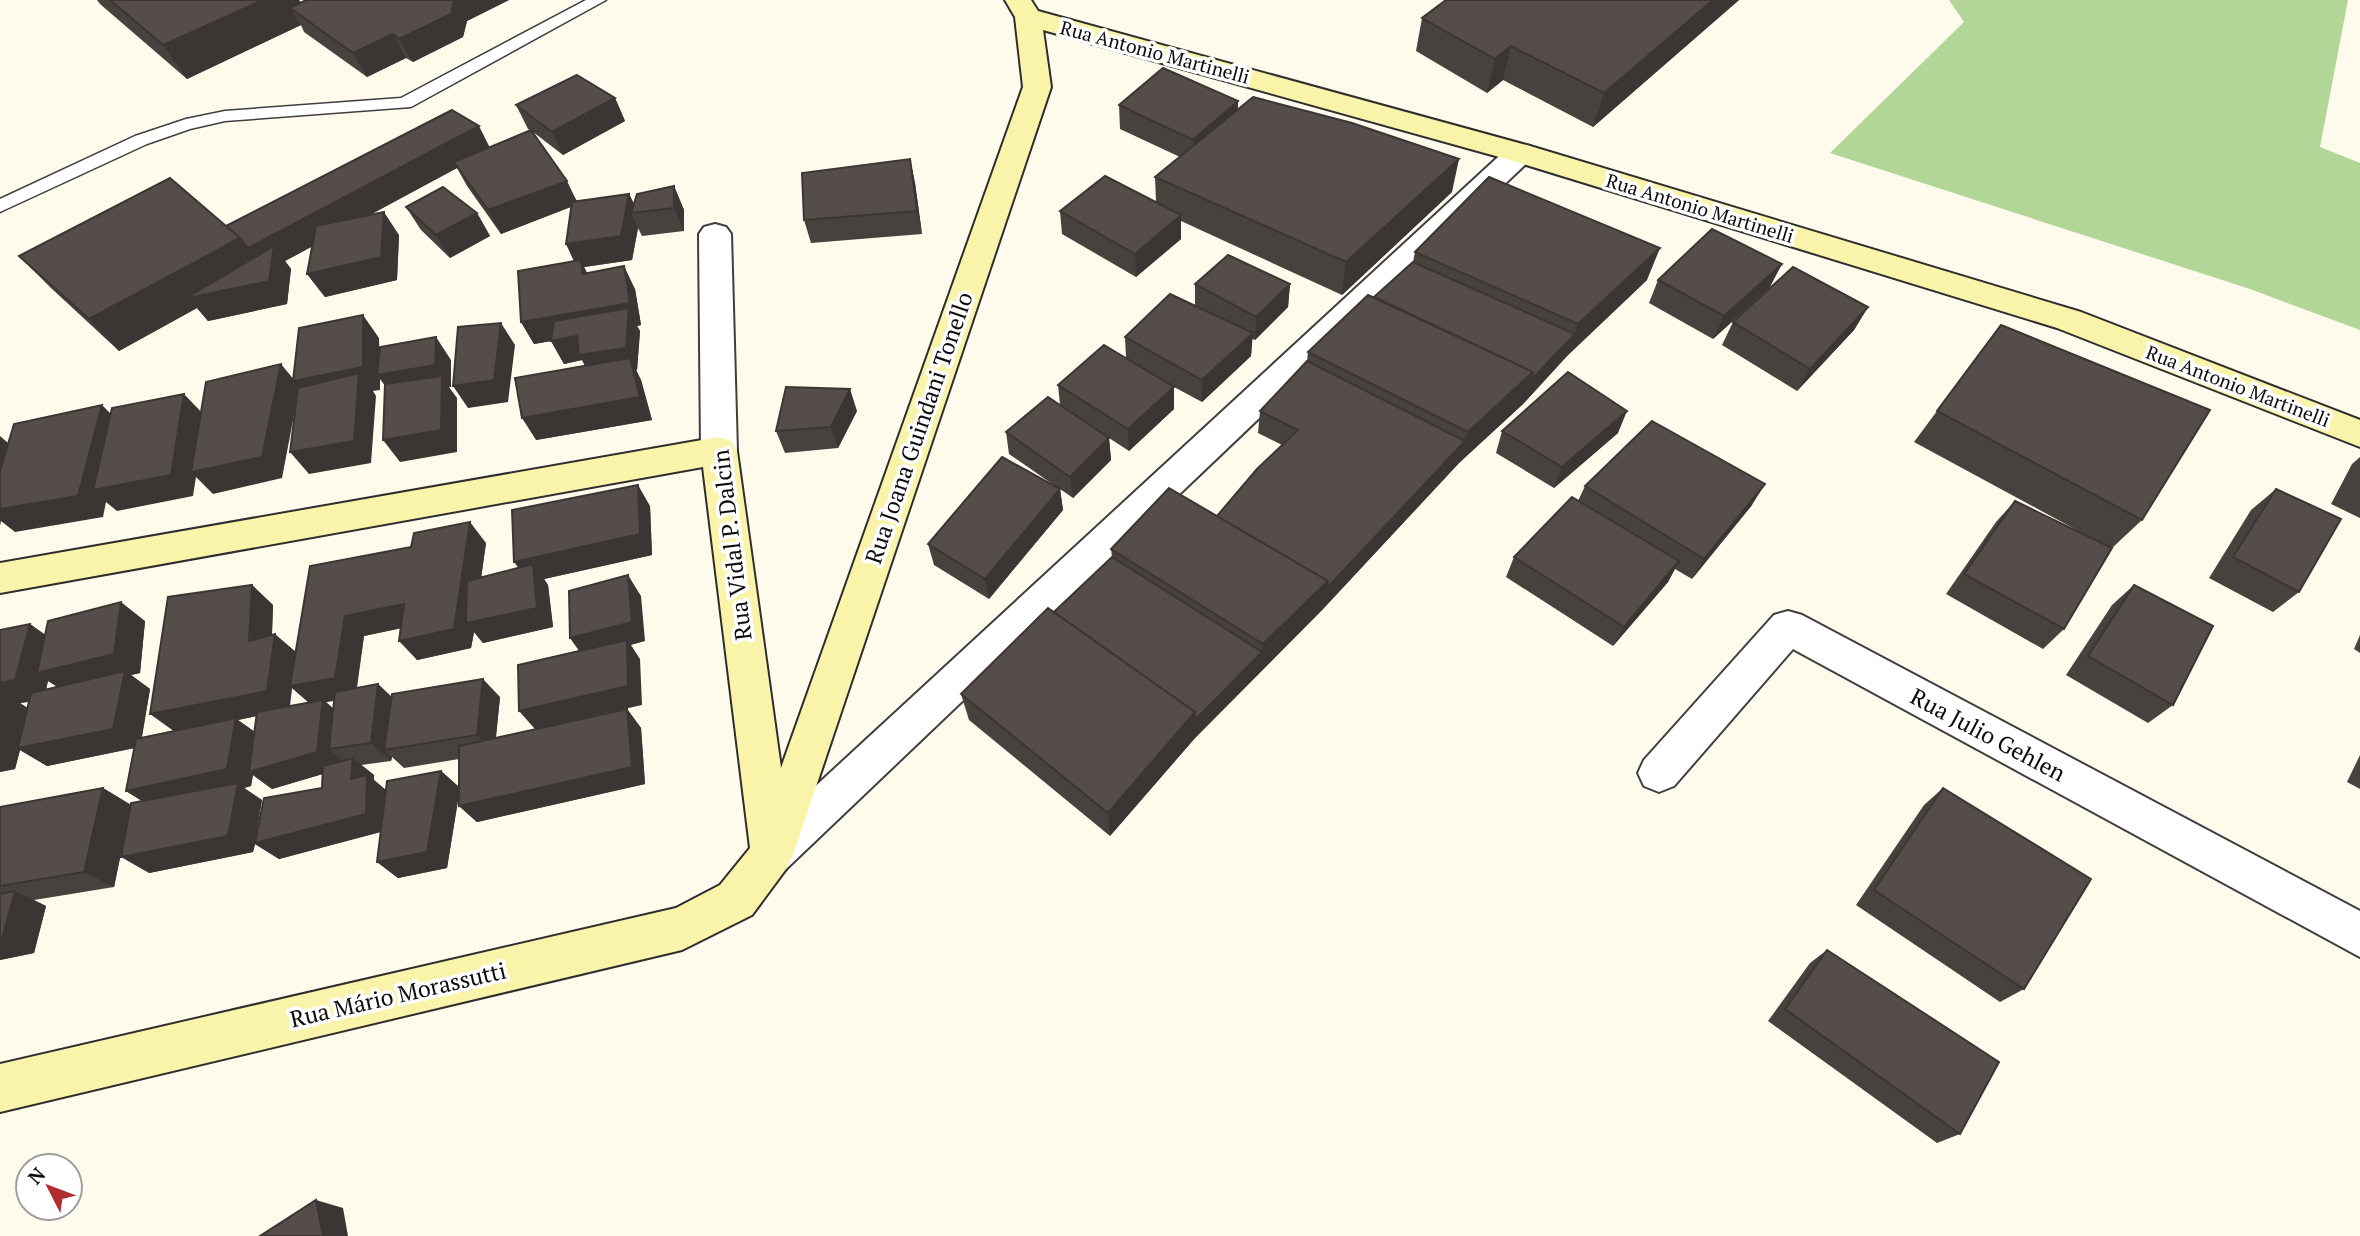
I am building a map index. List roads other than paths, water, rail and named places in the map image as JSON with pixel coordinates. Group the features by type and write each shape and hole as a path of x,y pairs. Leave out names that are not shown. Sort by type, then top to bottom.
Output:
{"street":[{"name":"Rua Antonio Martinelli","path":"1023,8 1520,153 2069,320 2360,434"},
{"name":"Rua Joana Guindani Tonello","path":"771,855 1037,87 1023,8"},
{"path":"771,855 1520,153"},
{"name":"Rua Vidal P. Dalcin","path":"715,234 719,451 771,855"},
{"path":"0,578 719,451"},
{"name":"Rua Julio Gehlen","path":"1659,773 1788,627 2360,935"},
{"name":"Rua Mário Morassutti","path":"0,1088 682,928 736,900 771,855"}],"lane":[{"path":"0,206 141,140 187,124 225,116 405,103 598,0"}]}
